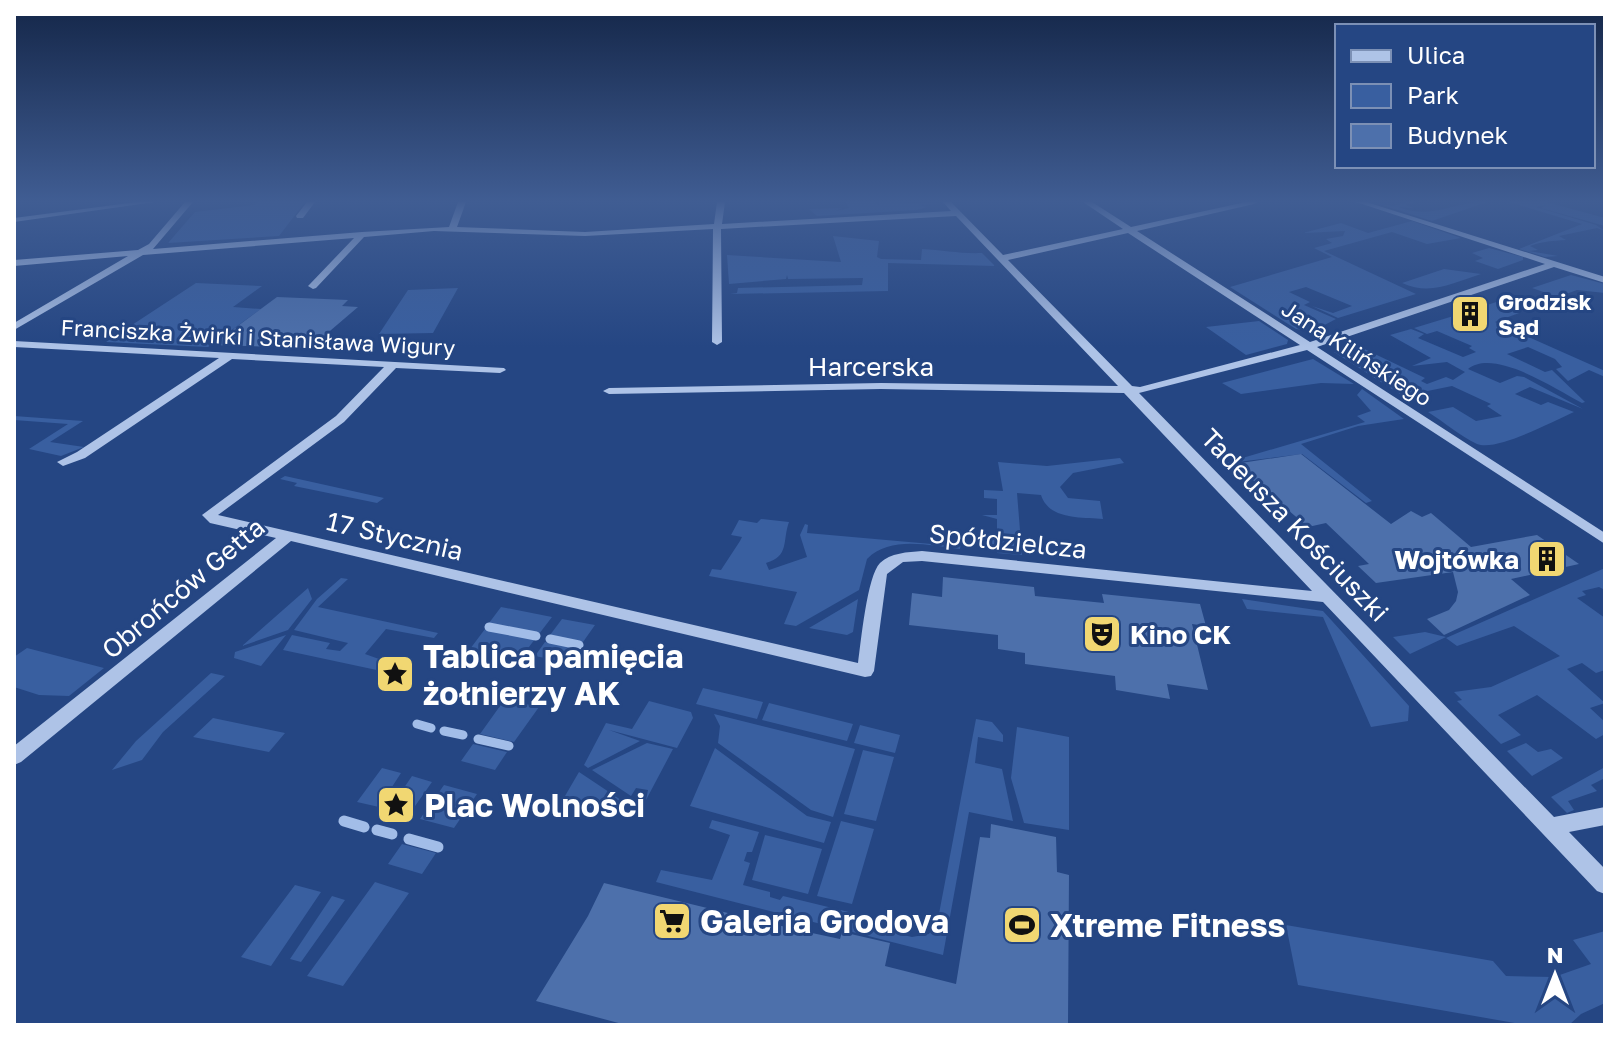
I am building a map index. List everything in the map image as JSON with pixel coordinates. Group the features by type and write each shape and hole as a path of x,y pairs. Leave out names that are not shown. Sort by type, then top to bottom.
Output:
{"street":[{"path":"14,263 141,250"},
{"path":"14,327 145,250"},
{"path":"313,286 346,250"},
{"path":"717,250 717,342"},
{"name":"Tadeusza Kościuszki","path":"996,250 1605,884"},
{"path":"1003,258 1038,250"},
{"name":"Jana Kilińskiego","path":"1163,250 1605,539"},
{"path":"1511,250 1605,280"},
{"name":"Harcerska","path":"609,391 869,386 1132,391 1309,346 1553,264"},
{"name":"Franciszka Żwirki i Stanisława Wigury","path":"14,344 500,370"},
{"path":"63,462 81,455 229,356"},
{"name":"Obrońców Getta","path":"288,536 209,515 340,419 393,364"},
{"name":"Obrońców Getta","path":"14,757 288,536"},
{"name":"17 Stycznia","path":"288,536 493,583"},
{"name":"Spółdzielcza","path":"493,583 865,671 880,573 888,562 903,557 1332,598"},
{"path":"1551,827 1605,816"}],"green space":[{"path":"837,250 878,250 877,257 881,259 921,260 922,250 939,250 982,253 995,266 888,263 888,291 730,294 737,293 738,288 862,285 863,278 788,279 787,275 786,279 729,284 727,255 841,262"},
{"path":"1319,250 1326,250 1416,294 1338,318 1312,306 1333,313 1352,306 1306,287 1289,292 1310,302 1304,305 1336,319 1313,331 1296,329 1230,287 1332,257"},
{"path":"1498,250 1523,257 1523,260 1498,269 1475,261 1483,258 1472,253"},
{"path":"1524,250 1558,256 1545,257"},
{"path":"1444,269 1481,274 1432,288 1402,283"},
{"path":"1571,275 1605,284 1605,293 1577,290 1558,297 1532,288"},
{"path":"196,283 262,286 233,307 261,309 208,347 106,342"},
{"path":"458,288 433,333 379,334 408,290"},
{"path":"1499,301 1519,313 1495,322 1605,371 1605,377 1589,370 1568,381 1556,369 1562,367 1555,359 1528,347 1507,354 1545,372 1552,370 1585,402 1582,403 1524,372 1508,367 1493,363 1468,369 1500,383 1517,376 1524,377 1583,409 1530,387 1515,394 1541,405 1548,402 1574,412 1511,440 1498,444 1477,444 1428,412 1453,407 1476,421 1502,416 1487,406 1491,404 1452,386 1403,396 1334,352 1356,345 1425,378 1421,381 1427,384 1446,377 1453,380 1465,372 1447,362 1412,366 1431,358 1390,335 1411,329 1424,334 1418,338 1463,357 1476,352 1469,348 1472,346 1437,331 1427,334 1414,328 1460,314 1477,315 1470,311"},
{"path":"1259,321 1288,340 1287,344 1246,355 1206,327"},
{"path":"1313,359 1354,384 1321,383 1241,394 1222,383"},
{"path":"1362,389 1404,419 1358,426 1301,444 1372,501 1366,503 1302,454 1222,464 1365,422 1357,416 1371,411 1357,395"},
{"path":"14,416 83,421 50,442 84,447 61,456 29,449 68,424 14,420"},
{"path":"1120,458 1124,463 1073,473 1060,487 1068,498 1100,501 1103,519 1067,516 1051,509 1041,495 1017,493 1022,555 997,553 997,545 982,543 983,540 997,540 997,519 982,515 997,515 997,499 984,498 984,490 1003,491 998,462 1047,466"},
{"path":"285,476 384,498 377,503 294,486 297,483 280,479"},
{"path":"761,519 789,522 782,552 766,563 769,570 807,557 800,535 805,524 808,525 807,533 954,546 955,538 961,542 960,549 899,544 877,552 867,559 859,590 796,626 784,624 797,592 709,576 712,569 721,570 740,541 742,537 731,535 739,520 757,523"},
{"path":"1605,568 1605,590 1599,587 1582,591 1586,595 1577,598 1605,618 1605,670 1596,673 1582,663 1567,669 1605,703 1590,708 1605,722 1605,734 1596,739 1537,695 1498,715 1521,735 1501,744 1457,701 1462,700 1454,692 1491,687 1560,656 1514,626 1457,646 1446,638"},
{"path":"341,578 348,579 318,607 438,633 434,638 386,629 365,654 393,664 386,672 283,650 292,635 330,643 326,649 340,651 348,643 294,630 317,599"},
{"path":"308,588 312,599 288,630 242,646"},
{"path":"858,599 853,632 847,635 809,628"},
{"path":"1242,599 1323,611 1409,706 1408,721 1371,727 1323,617 1247,609"},
{"path":"501,607 552,617 539,634 489,623"},
{"path":"562,619 595,625 583,642 550,635"},
{"path":"485,629 535,639 520,659 470,649"},
{"path":"1425,632 1446,637 1410,654 1393,637"},
{"path":"286,635 261,666 234,658 235,652"},
{"path":"545,642 579,648 569,663 535,656"},
{"path":"27,648 104,668 69,696 39,695 14,687 14,657"},
{"path":"211,673 225,676 163,732 142,760 112,770 136,741"},
{"path":"703,688 763,702 757,719 696,704"},
{"path":"505,699 539,707 514,742 480,734"},
{"path":"649,701 691,712 693,718 677,748 609,730 640,741 588,768 584,765 606,723 632,729"},
{"path":"769,703 853,724 847,741 762,720"},
{"path":"714,714 855,749 833,817 811,810 718,743 720,726"},
{"path":"213,718 285,733 269,752 193,737"},
{"path":"976,719 992,722 1003,735 1003,742 978,737 975,763 1002,769 1013,821 969,812 943,955 656,882 661,870 712,880 730,835 709,828 712,820 759,832 752,852 747,852 744,861 750,863 743,885 770,892 770,897 780,900 783,896 853,913 852,923 912,937 929,934 938,919"},
{"path":"860,725 900,735 895,753 854,743"},
{"path":"1017,727 1069,737 1069,830 1024,823 1011,778"},
{"path":"647,743 673,749 646,800 648,790 636,788 631,796 592,770"},
{"path":"1526,743 1538,752 1551,749 1563,758 1532,776 1507,751"},
{"path":"473,744 507,752 495,770 461,761"},
{"path":"715,748 807,816 831,822 824,843 690,806"},
{"path":"863,750 894,757 876,821 844,814"},
{"path":"1605,767 1605,778 1591,785 1597,791 1568,801 1574,810 1567,813 1551,797"},
{"path":"382,768 401,773 379,807 357,802"},
{"path":"579,772 627,804 622,815 574,804 575,798 565,796"},
{"path":"412,776 432,782 408,816 389,810"},
{"path":"444,785 477,794 454,828 420,819"},
{"path":"841,821 874,829 852,904 817,896"},
{"path":"765,835 822,849 808,894 752,880"},
{"path":"402,844 436,853 422,874 388,864"},
{"path":"375,882 409,893 343,986 307,976"},
{"path":"295,885 321,892 271,966 241,957"},
{"path":"332,896 345,900 301,962 290,959"},
{"path":"1286,925 1493,961 1506,976 1554,977 1591,964 1573,940 1605,931 1605,1003 1581,1014 1569,1025 1526,1025 1298,985"}],"building":[{"path":"277,297 348,300 342,306 358,307 310,348 212,345"},
{"path":"1301,454 1391,524 1411,511 1422,517 1431,513 1471,547 1537,535 1579,564 1511,579 1530,595 1444,635 1427,619 1449,610 1456,601 1458,592 1453,572 1376,583 1358,566 1369,564 1326,523 1308,527 1234,464"},
{"path":"943,577 1034,587 1035,596 1104,603 1102,594 1200,604 1206,626 1192,624 1208,690 1167,684 1170,699 1116,690 1115,676 1025,664 1025,653 998,649 998,635 909,625 912,593 942,597"},
{"name":"Galeria Grodova","path":"991,824 1056,837 1057,872 1069,875 1068,1025 626,1025 536,1001 588,916 604,883 840,939 842,932 890,943 885,966 956,984 980,837 990,838"}],"waterway":[{"path":"489,627 536,636"},
{"path":"550,639 579,645"},
{"path":"417,724 431,728"},
{"path":"444,731 463,735"},
{"path":"478,739 509,746"},
{"path":"344,821 364,827"},
{"path":"377,830 392,834"},
{"path":"409,839 438,847"}],"place":[{"name":"Grodzisk Sąd","path":"1470,314"},
{"name":"Wojtówka","path":"1547,559"},
{"name":"Kino CK","path":"1102,634"},
{"name":"Tablica pamięcia żołnierzy AK","path":"395,674"},
{"name":"Plac Wolności","path":"396,805"},
{"name":"Galeria Grodova","path":"672,921"},
{"name":"Xtreme Fitness","path":"1022,925"}]}
